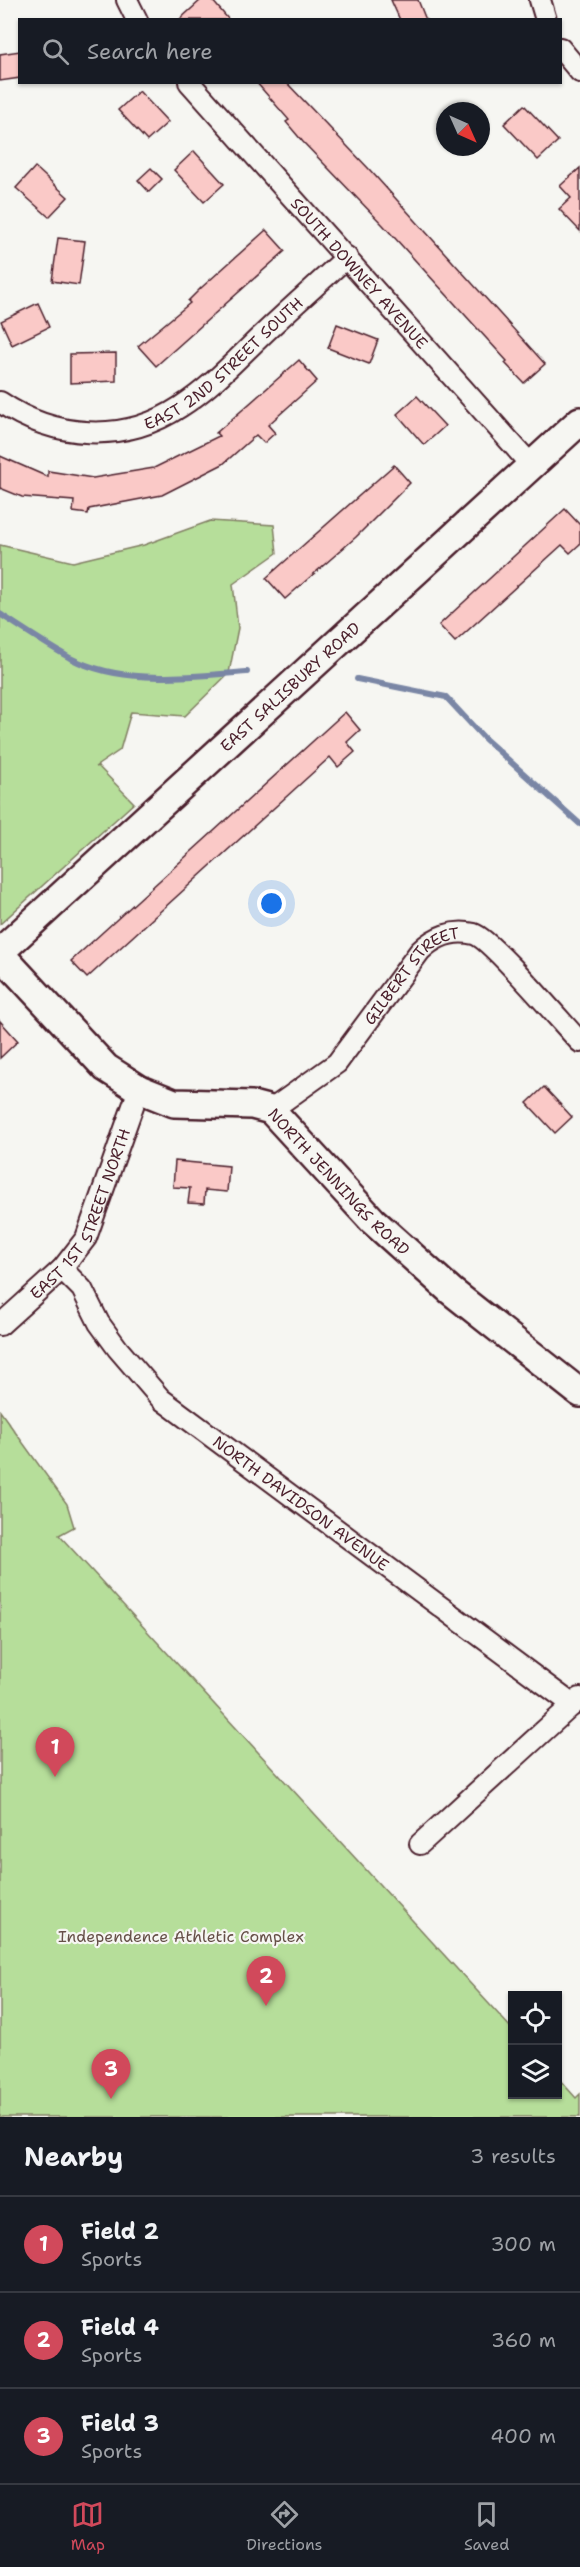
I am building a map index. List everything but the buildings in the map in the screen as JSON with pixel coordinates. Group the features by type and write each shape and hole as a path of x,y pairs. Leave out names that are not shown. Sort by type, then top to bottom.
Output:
{"street":[{"path":"127,0 136,18"},
{"path":"540,0 545,18"},
{"path":"562,49 580,72"},
{"name":"SOUTH DOWNEY AVENUE","path":"191,84 531,465"},
{"name":"EAST 2ND STREET SOUTH","path":"0,402 36,423 81,433 129,429 154,422 205,389 347,257"},
{"name":"EAST SALISBURY ROAD","path":"0,953 580,421"},
{"name":"GILBERT STREET","path":"271,1110 337,1064 420,951 432,939 456,932 476,935 495,950 580,1042"},
{"name":"NORTH JENNINGS ROAD","path":"0,953 106,1068 139,1089 174,1103 252,1105 271,1110 374,1221 451,1291 580,1393"},
{"name":"EAST 1ST STREET NORTH","path":"0,1324 62,1269 86,1238 139,1089"},
{"name":"NORTH DAVIDSON AVENUE","path":"62,1269 82,1289 99,1323 161,1399 576,1701"},
{"path":"420,1844 576,1701"}],"green space":[{"path":"210,521 274,525 277,553 233,584 238,628 229,673 185,716 131,712 120,750 95,767 98,766 134,803 0,924 0,545 73,562 144,545"},
{"name":"Independence Athletic Complex","path":"0,1411 67,1504 74,1527 59,1535 508,2025 508,2099 562,2099 562,2082 576,2098 580,2094 580,2117 0,2117"}],"waterway":[{"path":"0,614 70,658 112,673 180,677 247,672"},
{"path":"357,679 446,697 485,739 580,824"}],"place":[{"name":"Field 2","path":"55,1777"},
{"name":"Field 4","path":"266,2006"},
{"name":"Field 3","path":"111,2099"}]}
